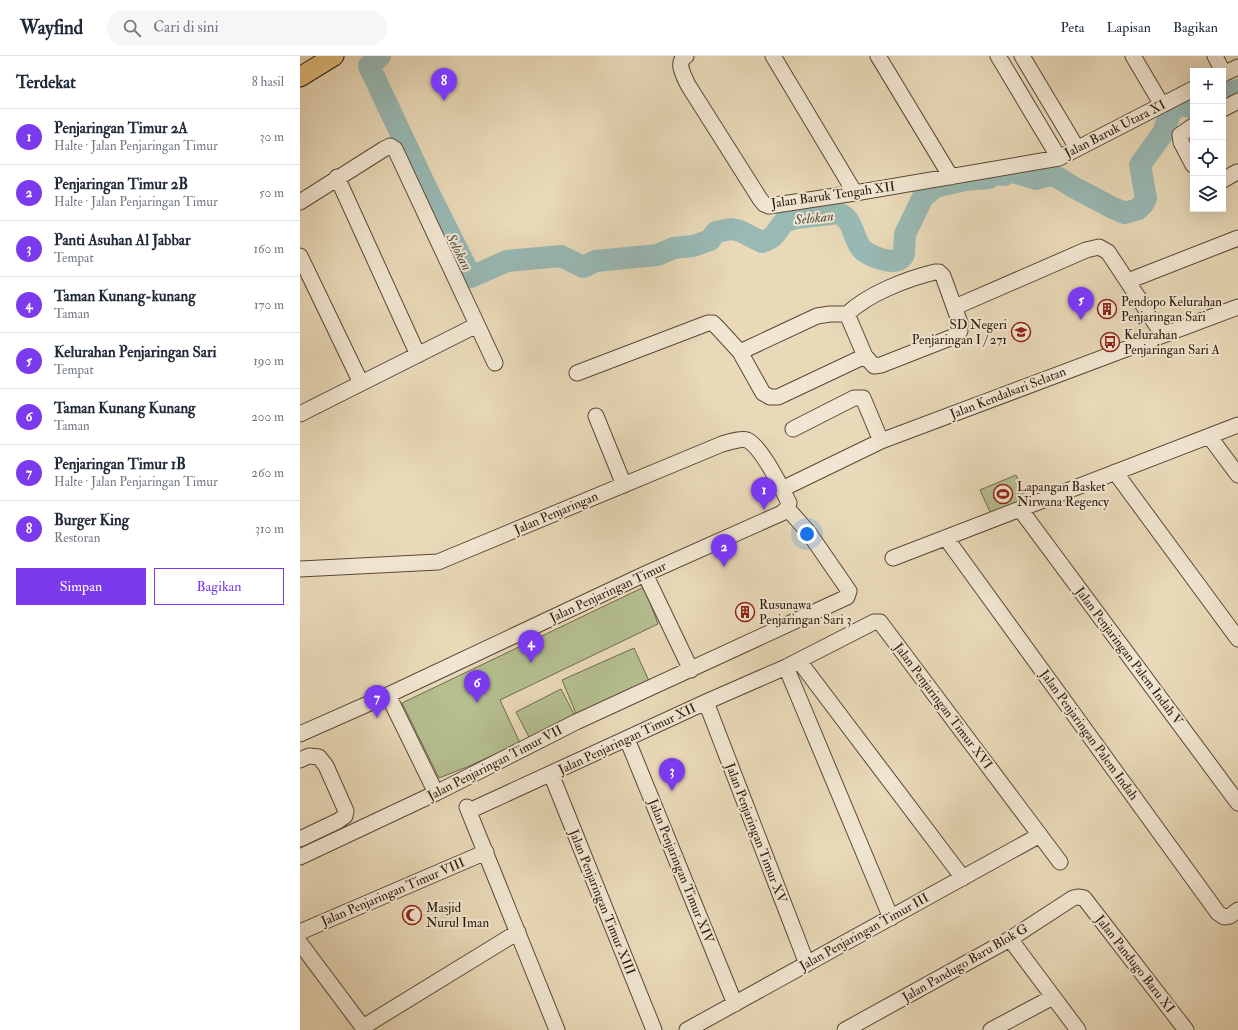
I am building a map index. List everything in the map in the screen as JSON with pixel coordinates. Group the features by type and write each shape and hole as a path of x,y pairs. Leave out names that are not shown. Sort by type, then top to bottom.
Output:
{"main road":[{"path":"300,77 334,56"}],"street":[{"path":"773,56 855,193"},
{"path":"878,56 952,177"},
{"path":"998,56 1052,159"},
{"path":"1022,56 1077,148"},
{"path":"1133,56 1162,105"},
{"path":"1215,56 1221,68"},
{"name":"Jalan Baruk Tengah XII","path":"684,57 680,64 688,85 764,204 769,206 952,177 1052,159"},
{"path":"1226,73 1238,67"},
{"name":"Jalan Baruk Utara XI","path":"1052,159 1077,148 1190,91"},
{"path":"1226,107 1238,101"},
{"path":"1190,128 1180,135 1181,142 1190,160"},
{"path":"300,202 384,149 390,146 395,149 495,363"},
{"path":"1226,178 1237,172"},
{"path":"337,178 418,355"},
{"path":"1128,281 1238,238"},
{"path":"955,307 1086,250 1099,247 1108,252 1163,335"},
{"path":"300,256 361,384"},
{"path":"740,352 817,316 847,314 854,307 889,288 919,276 935,272 939,272 943,276 960,323 960,331 955,336 881,365 874,366 865,356 847,314"},
{"name":"Jalan Kendalsari Selatan","path":"782,489 881,442 1238,306"},
{"path":"577,373 708,323 713,323 740,352 763,393 770,397 778,397 865,356"},
{"path":"301,410 361,384 477,326"},
{"path":"792,429 854,398 863,398 881,442"},
{"path":"596,416 624,485"},
{"path":"893,558 1238,424"},
{"path":"1209,436 1238,475"},
{"name":"Jalan Penjaringan","path":"300,570 438,562 722,444 743,440 747,440 759,451 782,489"},
{"path":"1115,472 1238,639"},
{"path":"782,489 789,503 787,508"},
{"name":"Jalan Penjaringan Timur","path":"300,734 388,695 645,574 782,513 787,508"},
{"name":"Jalan Penjaringan Timur VII","path":"300,857 436,793 576,722 847,597 849,591 809,533 787,508"},
{"name":"Jalan Penjaringan Palem Indah V","path":"1020,509 1238,803"},
{"name":"Jalan Penjaringan Palem Indah","path":"946,538 1218,913 1224,917 1230,916 1238,910"},
{"path":"645,574 690,670"},
{"name":"Jalan Penjaringan Timur XVI","path":"792,664 874,622 880,622 1060,862"},
{"path":"792,664 963,878"},
{"path":"792,664 891,918"},
{"name":"Jalan Penjaringan Timur XII","path":"553,1028 518,932 468,809 551,774 792,664"},
{"path":"388,695 436,793"},
{"name":"Jalan Penjaringan Timur XV","path":"706,702 807,964"},
{"name":"Jalan Penjaringan Timur XIV","path":"627,739 735,1004"},
{"path":"300,760 309,756 319,757 326,766 346,811 345,816 338,821 300,839"},
{"name":"Jalan Penjaringan Timur XIII","path":"551,774 654,1030"},
{"name":"Jalan Penjaringan Timur III","path":"687,1030 1040,835"},
{"name":"Jalan Penjaringan Timur VIII","path":"300,932 486,852"},
{"name":"Jalan Pandugo Baru Blok G","path":"846,1030 1010,938 1073,898 1084,898"},
{"name":"Jalan Pandugo Baru XI","path":"1084,898 1186,1030"},
{"path":"300,943 364,1029 518,932"},
{"path":"1010,938 1078,1030"},
{"path":"991,1030 1053,997"}],"green space":[{"name":"Lapangan Basket Nirwana Regency","path":"1016,475 1026,499 991,514 980,490"},
{"path":"644,587 658,624 500,700 520,743 439,778 402,703"},
{"path":"634,648 650,683 577,716 562,680"},
{"path":"561,689 575,716 530,739 516,712"}],"waterway":[{"name":"Selokan","path":"380,56 369,66 424,183 471,277 507,261 561,256 583,267 596,261 657,255 674,248 693,246 710,240 716,232 731,229 740,231 762,242 771,238 785,221 838,213 847,219 858,243 864,251 878,258 894,261 900,259 904,254 905,234 923,197 935,187 965,180 989,178 993,174 1005,175 1010,171 1036,179 1050,175 1059,178 1073,187 1125,213 1138,209 1146,198 1140,165 1163,133 1170,113 1175,108 1183,105 1190,107"},
{"name":"Selokan","path":"1226,98 1231,92 1238,90"}],"place":[{"name":"Burger King","path":"444,101"},
{"name":"Pendopo Kelurahan Penjaringan Sari","path":"1107,309"},
{"name":"Kelurahan Penjaringan Sari","path":"1081,320"},
{"name":"SD Negeri Penjaringan I / 271","path":"1021,332"},
{"name":"Kelurahan Penjaringan Sari A","path":"1110,342"},
{"name":"Lapangan Basket Nirwana Regency","path":"1003,494"},
{"name":"Penjaringan Timur 2A","path":"764,510"},
{"name":"Penjaringan Timur 2B","path":"724,567"},
{"name":"Rusunawa Penjaringan Sari 3","path":"745,612"},
{"name":"Taman Kunang-kunang","path":"531,663"},
{"name":"Taman Kunang Kunang","path":"477,703"},
{"name":"Penjaringan Timur 1B","path":"377,718"},
{"name":"Panti Asuhan Al Jabbar","path":"672,791"},
{"name":"Masjid Nurul Iman","path":"412,915"}]}
